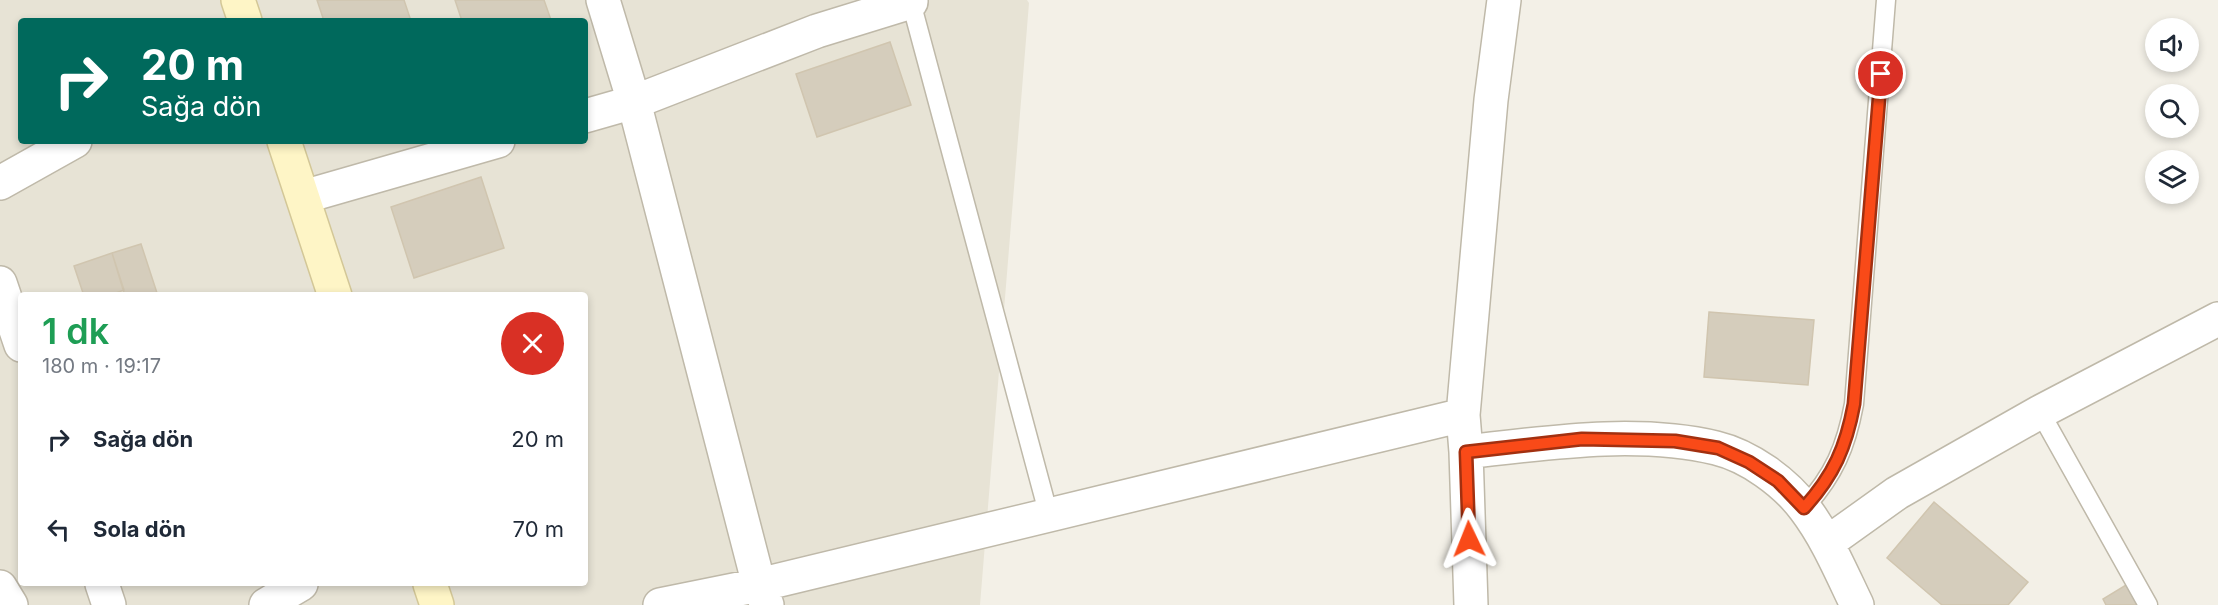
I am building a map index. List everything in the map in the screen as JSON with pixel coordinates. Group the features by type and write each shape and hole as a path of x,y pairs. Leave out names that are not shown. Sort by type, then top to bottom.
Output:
{"street":[{"path":"238,0 244,18"},
{"path":"603,0 634,102 763,595"},
{"path":"1471,605 1463,415 1491,100 1504,0"},
{"path":"588,115 634,102 817,31 911,1"},
{"path":"0,183 70,144"},
{"path":"285,144 334,292"},
{"path":"303,197 488,144"},
{"path":"0,283 18,336"},
{"path":"1827,543 1896,492 2040,412 2218,319"},
{"path":"660,605 763,595 1049,516 1463,415"},
{"path":"1466,452 1582,439 1675,441 1718,448 1749,462 1778,481 1804,508 1827,543 1857,605"},
{"path":"103,586 109,605"},
{"path":"266,605 298,586"},
{"path":"431,586 437,605"},
{"path":"0,587 11,605"}],"lane":[{"path":"1804,508 1819,492 1841,454 1854,404 1886,0"},
{"path":"911,1 1049,516"},
{"path":"2040,412 2148,605"}],"shaded area":[{"path":"0,0 1027,0 1029,3 980,605 0,605"}],"building":[{"path":"317,0 404,0 410,18 323,18"},
{"path":"455,0 544,0 550,18 461,18"},
{"path":"890,42 911,105 817,137 796,74"},
{"path":"481,177 504,248 414,278 391,207"},
{"path":"141,244 157,292 124,292 112,253"},
{"path":"112,253 124,290 83,292 74,266"},
{"path":"1709,312 1814,320 1808,385 1704,377"},
{"path":"1934,502 2028,582 2008,605 1942,605 1887,558"},
{"path":"2126,585 2139,605 2106,605 2103,599"}],"route":[{"path":"1469,539 1466,452 1582,439 1675,441 1718,448 1749,462 1778,481 1804,508 1819,492 1841,454 1854,404 1881,74"}]}
